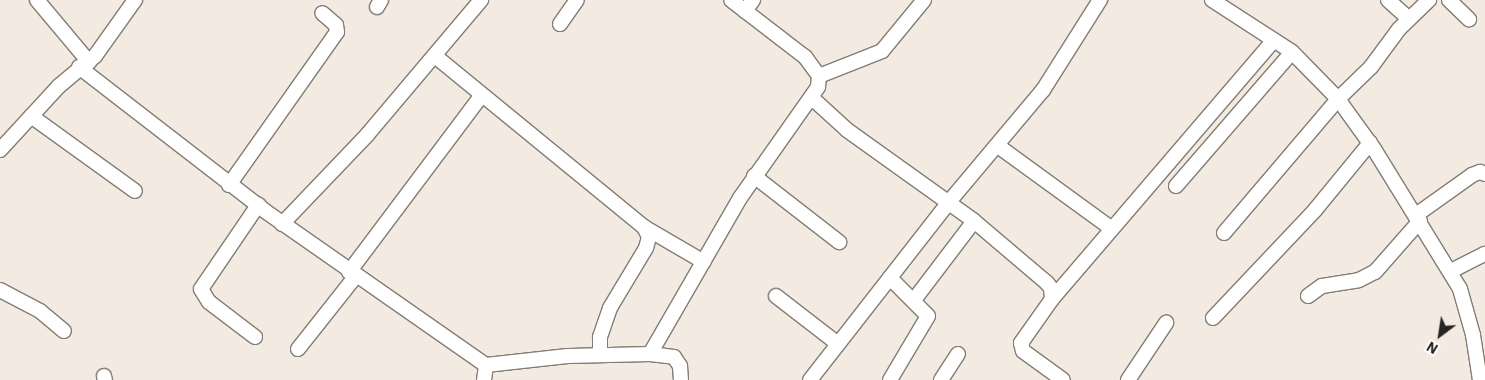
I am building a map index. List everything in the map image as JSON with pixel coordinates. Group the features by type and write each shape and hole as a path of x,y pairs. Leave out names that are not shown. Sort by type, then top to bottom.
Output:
{"street":[{"path":"37,0 84,65 230,185 352,274 486,365 600,354 650,354 674,358 680,366 681,380"},
{"path":"1,146 84,65 136,0"},
{"path":"282,224 367,135 481,0"},
{"path":"560,24 577,0"},
{"path":"731,0 749,6 805,57 819,76"},
{"path":"819,76 882,51 924,0"},
{"path":"810,380 949,202 998,146 1057,70 1100,0"},
{"path":"1212,0 1292,52 1338,99 1370,144 1451,271 1468,311 1480,380"},
{"path":"1388,0 1409,19"},
{"path":"1224,233 1338,99 1371,67 1409,19 1429,0"},
{"path":"1449,0 1469,19"},
{"path":"230,185 337,32 336,24 322,13"},
{"path":"1063,380 1023,351 1021,344 1052,298 1274,40"},
{"path":"1176,186 1292,52"},
{"path":"435,56 644,227 704,262"},
{"path":"650,354 754,176 812,98 819,76"},
{"path":"298,349 482,95"},
{"path":"812,98 848,130 974,221 1047,283 1051,288 1052,298"},
{"path":"31,116 135,191"},
{"path":"1213,318 1334,188 1370,144"},
{"path":"998,146 1111,228"},
{"path":"1308,296 1322,286 1359,280 1374,272 1418,218 1472,175 1480,172 1485,174"},
{"path":"754,176 839,242"},
{"path":"255,338 203,296 200,289 258,205"},
{"path":"914,300 974,221"},
{"path":"600,354 600,337 610,308 646,248 649,237 644,227"},
{"path":"1451,271 1485,254"},
{"path":"890,278 914,300 928,320 890,380"},
{"path":"0,290 40,311 64,331"},
{"path":"776,296 838,344"},
{"path":"1128,380 1166,323"},
{"path":"941,380 958,354"},
{"path":"484,380 486,365"}]}
